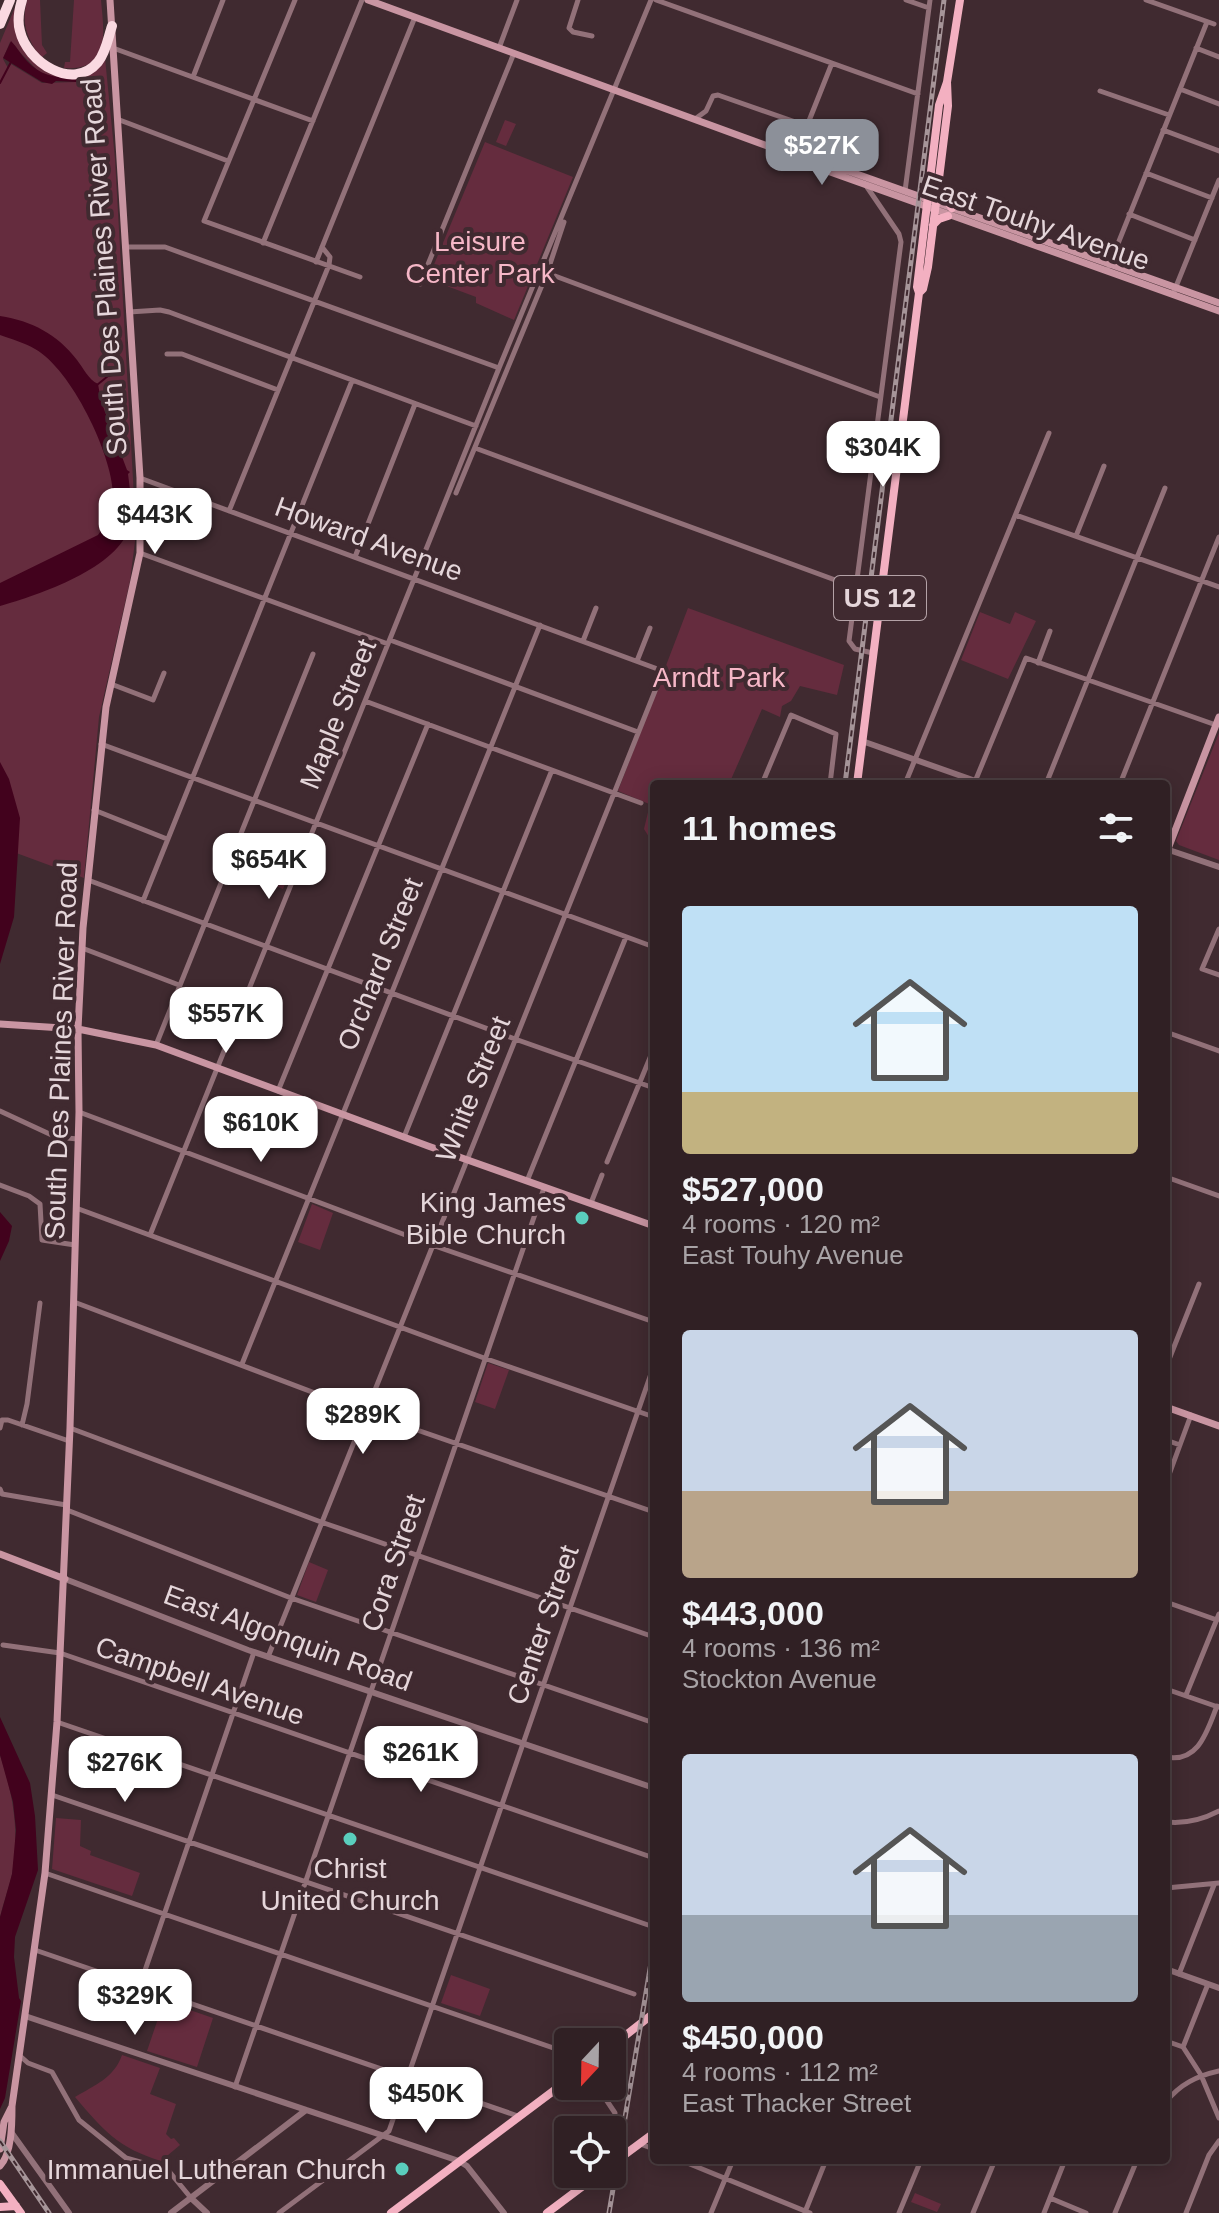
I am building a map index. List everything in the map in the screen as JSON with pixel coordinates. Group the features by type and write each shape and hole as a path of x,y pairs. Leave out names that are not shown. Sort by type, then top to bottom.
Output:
{"highway":[{"path":"0,24 10,0"},
{"path":"22,0 19,26 23,41 39,61 53,70 71,73 92,67 103,55 112,26"}],"main road":[{"name":"South Des Plaines River Road","path":"4,2148 11,2132 45,1873 57,1722 70,1428 82,948 101,744 140,553 140,478 110,0"},
{"name":"East Touhy Avenue","path":"368,0 795,156 905,191 927,204"},
{"name":"US 12","path":"857,780 919,293 917,287 924,220 948,106 947,82 960,0"},
{"name":"East Touhy Avenue","path":"795,156 805,163 867,187 927,204 1108,267 1219,311"},
{"path":"927,204 934,182"},
{"path":"933,226 950,212 934,182"},
{"name":"US 12","path":"919,293 926,277 933,226 927,204"},
{"name":"East Touhy Avenue","path":"1174,291 1219,303"},
{"path":"1170,843 1218,721"},
{"path":"0,1024 78,1029 156,1045 404,1138 650,1225"},
{"path":"1170,1408 1219,1426"},
{"name":"East Algonquin Road","path":"0,1554 65,1579"},
{"path":"626,2035 650,2016"},
{"path":"391,2213 554,2090"},
{"name":"South Des Plaines River Road","path":"0,2166 5,2161 4,2122 12,2106"},
{"path":"626,2153 650,2136"},
{"path":"0,2184 18,2210"},
{"path":"547,2213 580,2188"},
{"path":"0,2207 18,2210"}],"street":[{"path":"193,77 223,0"},
{"path":"295,0 204,221 360,277"},
{"path":"263,243 362,0"},
{"path":"499,48 517,0"},
{"path":"578,0 569,28 573,32 592,36"},
{"path":"654,0 918,94"},
{"name":"Maple Street","path":"150,1235 499,368 654,0"},
{"path":"906,0 929,8"},
{"path":"905,191 930,0"},
{"path":"1108,267 1196,48 1210,23 1146,0"},
{"path":"316,262 415,17"},
{"path":"113,48 313,121"},
{"path":"1196,48 1219,57"},
{"path":"420,284 514,53"},
{"path":"795,156 832,63"},
{"path":"1180,89 1219,104"},
{"path":"1100,91 1169,115"},
{"path":"695,119 706,111 713,96 718,95 807,126"},
{"path":"706,111 710,124"},
{"path":"117,119 228,161"},
{"path":"1163,130 1219,151"},
{"path":"1146,173 1212,198"},
{"path":"1174,291 1219,180"},
{"path":"867,187 899,234 901,242 849,641 855,649 873,653"},
{"name":"Maple Street","path":"456,493 547,273 566,210"},
{"path":"1129,214 1195,240"},
{"path":"125,247 165,247 499,368"},
{"path":"229,511 329,265 330,257 322,247"},
{"path":"547,273 880,397"},
{"path":"129,312 169,312 476,426"},
{"path":"167,354 182,354 278,390"},
{"path":"143,901 352,381"},
{"path":"355,557 415,404"},
{"path":"907,780 1049,433"},
{"path":"475,448 857,588"},
{"path":"1076,536 1104,466"},
{"name":"Howard Avenue","path":"140,478 663,671"},
{"path":"1048,780 1165,488"},
{"path":"1016,515 1219,587"},
{"path":"1122,780 1219,537"},
{"path":"140,553 638,732"},
{"path":"583,641 596,608"},
{"name":"Orchard Street","path":"242,1364 540,625"},
{"path":"637,661 650,628"},
{"path":"1038,663 1050,631"},
{"path":"156,1045 313,654"},
{"path":"976,780 1026,658 1153,703 1218,721"},
{"name":"White Street","path":"268,1657 663,671"},
{"path":"111,684 153,700 164,673"},
{"path":"365,701 641,803"},
{"path":"764,780 791,715 836,734 830,780"},
{"path":"278,1091 428,724"},
{"path":"862,741 970,780"},
{"path":"101,744 650,946"},
{"path":"404,1138 552,770"},
{"path":"94,810 167,839"},
{"path":"1170,852 1219,867"},
{"path":"88,880 650,1087"},
{"path":"1219,929 1202,969 1219,975"},
{"path":"527,1182 626,937"},
{"path":"82,948 179,985"},
{"path":"1170,1033 1219,1051"},
{"path":"607,1162 650,1058"},
{"path":"0,1111 7,1117 56,1137 78,1139"},
{"path":"79,1112 432,1245 650,1321"},
{"path":"590,1204 602,1175"},
{"path":"1170,1178 1219,1196"},
{"path":"0,1185 29,1196 40,1204 42,1240 75,1245"},
{"name":"Cora Street","path":"235,2087 544,1188"},
{"path":"75,1208 650,1416"},
{"path":"1170,1357 1199,1284"},
{"path":"74,1302 365,1412 650,1511"},
{"path":"22,1425 40,1303"},
{"name":"Center Street","path":"279,2213 389,2131 650,1377"},
{"path":"1170,1472 1191,1415"},
{"path":"0,1428 3,1420 69,1441"},
{"path":"70,1428 321,1522 650,1636"},
{"path":"1170,1441 1180,1445"},
{"path":"1,1492 67,1508 291,1598 650,1722"},
{"name":"East Algonquin Road","path":"65,1579 268,1657 650,1787"},
{"path":"1170,1603 1218,1617 1186,1695"},
{"name":"Campbell Avenue","path":"3,1645 60,1653 232,1715 650,1857"},
{"path":"140,1985 254,1652"},
{"path":"1170,1690 1218,1707 1200,1747 1178,1758 1170,1757"},
{"path":"57,1722 650,1926"},
{"path":"52,1795 634,1994"},
{"path":"1170,1822 1205,1818 1219,1811"},
{"path":"45,1873 554,2048"},
{"path":"1170,1888 1216,1884 1179,1974"},
{"path":"35,1950 518,2116"},
{"path":"1170,1971 1219,1988"},
{"path":"1183,2047 1208,1984"},
{"path":"25,2016 459,2161 467,2166 504,2213"},
{"path":"1170,2042 1183,2047 1201,2075 1219,2118"},
{"path":"19,2055 28,2063 52,2072 79,2120 117,2153 168,2170 204,2213"},
{"path":"18,2065 28,2063"},
{"path":"1170,2098 1184,2084 1201,2075 1219,2071"},
{"path":"171,2213 306,2110"},
{"path":"11,2132 69,2213"},
{"path":"1186,2213 1209,2155 1219,2141"},
{"path":"640,2144 650,2148"},
{"path":"4,2148 15,2146 24,2152"},
{"path":"689,2164 807,2212 825,2164"},
{"path":"711,2213 731,2164"},
{"path":"899,2213 919,2164"},
{"path":"973,2213 993,2164"},
{"path":"1044,2213 1063,2164"},
{"path":"1115,2213 1135,2164"},
{"path":"1050,2198 1086,2213"}],"green space":[{"path":"18,0 18,35 63,76 105,58 115,159 136,533 130,581 99,717 84,878 0,847 0,43","holes":["10,42 41,74 55,78 92,77 76,82 42,83 11,64 8,68 3,59"]},
{"path":"27,0 40,0 42,45 47,53 41,58 26,31"},
{"path":"74,0 101,0 103,37 97,57 90,63 64,68 65,62 70,62"},
{"path":"505,120 516,124 506,146 496,142"},
{"name":"Leisure Center Park","path":"485,142 573,177 514,320 476,303 476,297 428,279"},
{"name":"Arndt Park","path":"688,608 844,665 837,695 800,686 791,701 782,706 780,717 762,709 731,780 650,780 650,804 618,791"},
{"path":"980,612 1010,624 1015,612 1036,621 1008,679 961,660"},
{"path":"1219,733 1219,860 1179,845 1176,841"},
{"path":"649,808 650,808 650,839 644,829"},
{"path":"273,840 299,850 283,889 258,879"},
{"path":"312,1204 333,1213 320,1250 298,1242"},
{"path":"488,1363 509,1370 495,1409 475,1402"},
{"path":"309,1562 328,1570 316,1602 297,1595"},
{"path":"0,1755 12,1799 15,1844 12,1874 0,1917"},
{"path":"56,1818 81,1820 80,1846 91,1851 90,1855 140,1873 132,1896 52,1869"},
{"path":"451,1975 490,1989 480,2016 441,2003"},
{"path":"164,2001 213,2018 197,2067 147,2051"},
{"path":"122,2055 160,2068 150,2094 176,2104 166,2134 180,2145 161,2161 122,2144 75,2097 109,2075"},
{"path":"915,2193 941,2204 937,2212 911,2202"}],"shaded area":[{"path":"11,41 34,68 42,72 58,77 92,77 76,82 42,82 3,58"},
{"path":"0,316 23,321 52,336 98,384 101,401 130,472 131,512 130,525 123,540 94,567 55,587 0,606 0,583 98,535 109,516 113,494 105,457 75,393 49,359 31,347 0,335"},
{"path":"0,762 9,779 20,818 14,917 0,964"},
{"path":"0,1212 12,1226 0,1261"},
{"path":"0,1717 30,1783 38,1870 15,1937 14,1957 21,2001 5,2098 0,2109 0,1917 12,1874 16,1830 13,1802 0,1755"}],"waterway":[{"path":"0,83 11,62"},
{"path":"97,385 108,376 123,372"}],"railway":[{"path":"846,780 944,0"},
{"path":"609,2213 650,1969"},
{"path":"0,2141 49,2213"}],"place":[{"name":"King James Bible Church","path":"582,1218"},
{"name":"Christ United Church","path":"350,1839"},
{"name":"Immanuel Lutheran Church","path":"402,2169"}]}
